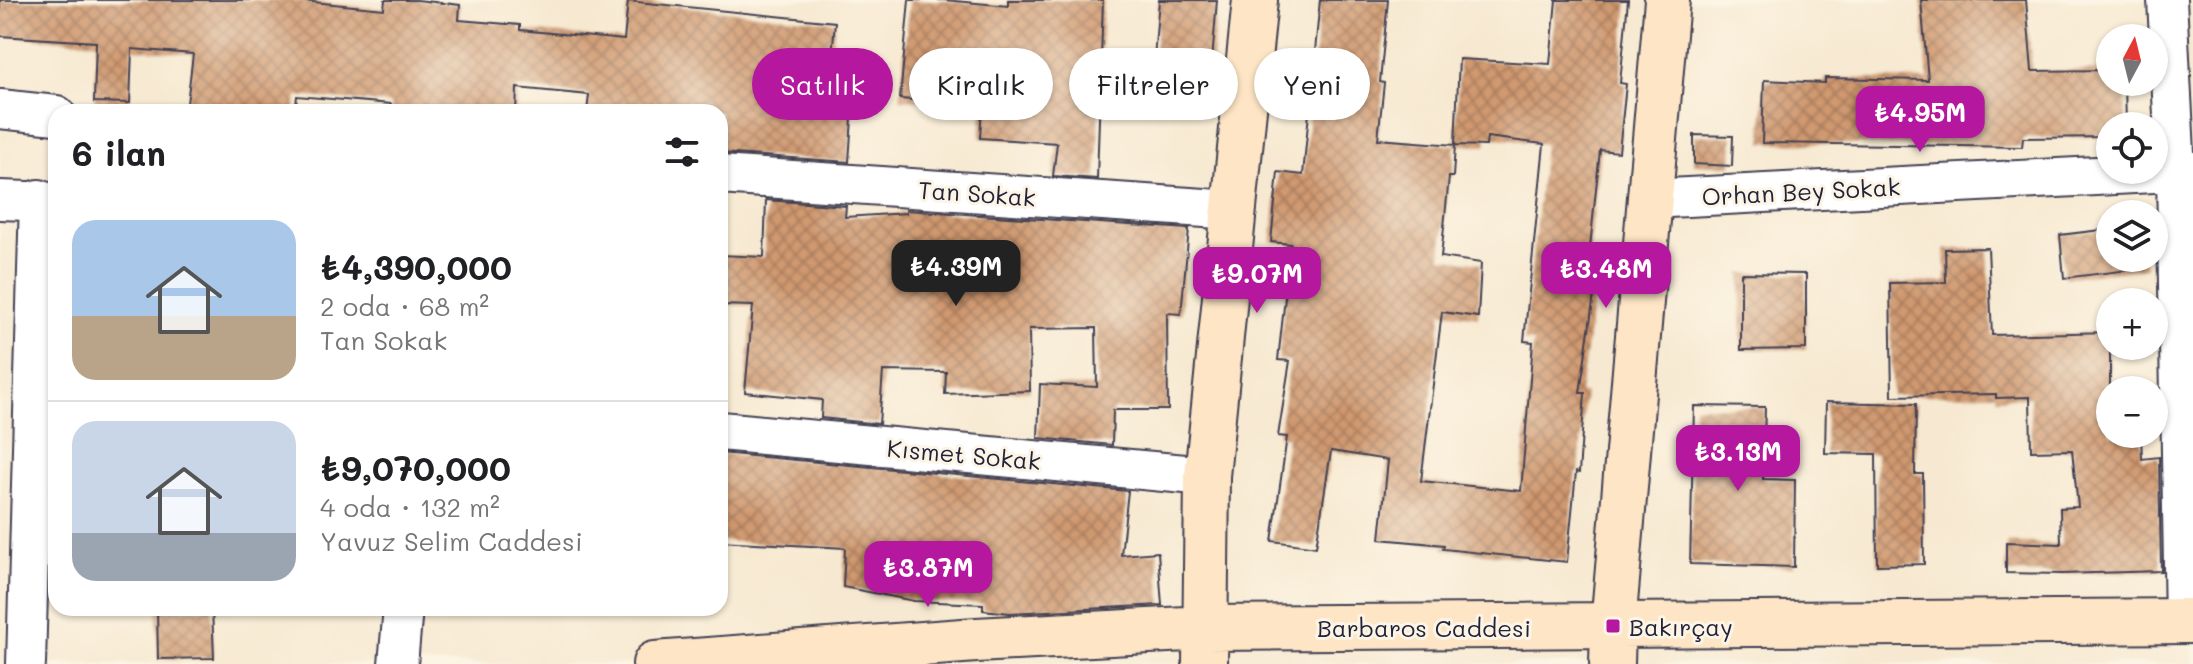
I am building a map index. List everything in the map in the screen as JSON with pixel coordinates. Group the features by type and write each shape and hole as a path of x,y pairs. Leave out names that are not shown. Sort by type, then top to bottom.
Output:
{"street":[{"path":"1206,646 1207,476 1255,0"},
{"path":"1613,645 1667,0"},
{"path":"2167,0 2184,171 2189,621"},
{"path":"0,109 48,114"},
{"name":"Orhan Bey Sokak","path":"1649,199 2184,171"},
{"name":"Tan Sokak","path":"728,176 1234,210"},
{"path":"0,200 48,200 26,664"},
{"name":"Kısmet Sokak","path":"728,432 1207,476"},
{"path":"398,664 402,616"},
{"name":"Barbaros Caddesi","path":"655,664 945,642 1206,646 1613,645 2189,621"}],"building":[{"path":"0,0 292,0 384,9 385,0 417,0 460,5 459,20 520,25 520,30 624,40 628,1 835,22 833,48 752,48 752,120 852,120 849,162 728,154 728,104 588,104 589,95 517,88 516,104 391,104 297,96 296,104 187,104 193,54 132,49 130,103 94,102 96,42 0,36"},
{"path":"909,0 1008,6 1008,0 1103,0 1101,48 1069,48 1069,120 1099,120 1097,179 1053,176 1057,143 980,138 981,120 1053,120 1053,48 909,48 909,100 900,99"},
{"path":"1159,0 1217,0 1213,48 1155,48"},
{"path":"1320,0 1388,0 1378,139 1455,145 1459,59 1550,64 1556,0 1628,0 1620,83 1626,84 1619,152 1600,150 1586,287 1595,288 1580,393 1585,393 1579,473 1576,472 1567,562 1380,539 1388,460 1331,451 1316,547 1272,541 1287,437 1278,436 1290,361 1278,360 1291,244 1271,242 1278,172 1303,175 1308,120 1370,120 1370,48 1315,48","holes":["1487,137 1544,144 1524,341 1533,342 1521,491 1421,481 1442,312 1478,317 1481,263 1441,257 1455,145 1486,146"]},
{"path":"1921,0 2026,0 2032,71 2096,70 2096,96 2125,96 2126,112 2096,112 2096,137 2023,138 2022,147 1762,143 1764,80 1825,83 1825,78 1928,80"},
{"path":"1694,135 1733,136 1732,166 1694,164"},
{"path":"766,200 846,206 845,217 906,213 906,210 1189,229 1181,314 1167,313 1168,410 1113,410 1112,445 1038,438 1040,384 1097,387 1096,328 1029,329 1030,391 945,394 946,372 883,371 879,424 821,418 822,400 745,392 753,306 728,305 728,255 764,257"},
{"path":"2096,231 2096,272 2113,272 2064,278 2060,235"},
{"path":"1988,248 1992,335 2096,332 2096,360 2110,360 2110,376 2096,376 2096,448 2142,448 2142,459 2159,457 2161,571 2006,573 2006,542 2061,544 2060,508 2078,507 2072,450 2031,451 2030,397 1996,398 1996,394 1892,396 1890,283 1946,282 1945,249"},
{"path":"1741,273 1806,274 1806,349 1741,350"},
{"path":"1826,402 1916,404 1915,474 1923,474 1924,564 1877,565 1876,454 1825,453"},
{"path":"1694,406 1765,407 1763,479 1795,480 1794,567 1690,564"},
{"path":"728,454 1128,491 1121,555 1158,552 1162,605 1010,613 983,610 983,604 914,601 843,587 845,548 728,541"},
{"path":"157,616 212,616 214,658 158,659"}],"place":[{"name":"Bakırçay","path":"1613,626"}]}
